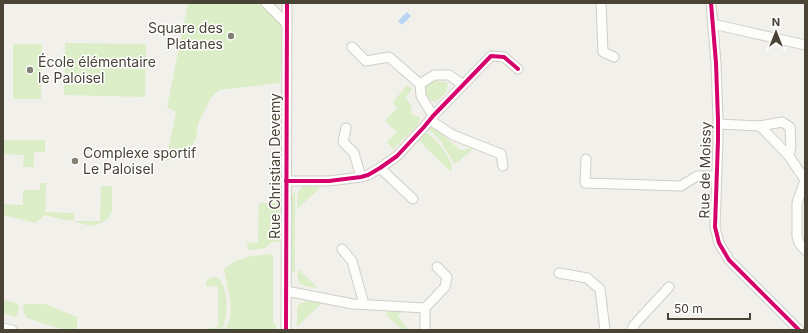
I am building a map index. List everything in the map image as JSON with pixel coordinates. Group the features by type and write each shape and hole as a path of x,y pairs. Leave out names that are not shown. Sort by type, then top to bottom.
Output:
{"street":[{"path":"266,3 287,24"},
{"name":"Rue Christian Devemy","path":"286,330 287,3"},
{"path":"601,3 603,52 614,57"},
{"name":"Rue de Moissy","path":"710,3 716,63 718,140 715,227 719,243 729,260 799,330"},
{"path":"713,24 805,45"},
{"path":"352,47 366,61 389,57 420,84 421,96 432,118 453,135 501,154 503,166"},
{"path":"286,181 329,181 368,175 397,156 491,56 504,57 518,69"},
{"path":"420,84 434,74 449,75 463,85"},
{"path":"718,124 760,126 782,122 790,127 791,146 789,156"},
{"path":"760,126 789,156 805,180 798,203 797,236 803,246"},
{"path":"346,128 343,142 354,153 361,177"},
{"path":"586,159 585,183 682,186 697,176 716,176"},
{"path":"380,168 413,199"},
{"path":"342,249 352,261 364,304"},
{"path":"425,330 425,308 445,287 447,277 436,267"},
{"path":"559,274 587,278 600,289 605,330"},
{"path":"632,330 634,324 669,287"},
{"path":"286,291 353,304 425,308"},
{"path":"3,328 12,330"}],"green space":[{"path":"188,3 261,3 283,24 280,83 219,90 211,98 198,124 196,139 189,150 180,157 166,161 176,112 167,107"},
{"path":"65,43 146,44 145,97 64,95"},
{"path":"13,44 42,44 41,99 13,99"},
{"path":"438,81 447,83 447,89 437,101 433,101 429,99 426,94 425,87 429,82"},
{"path":"407,85 412,89 406,97 411,106 412,114 421,118 417,126 393,149 387,142 397,132 385,121 397,108 393,102"},
{"path":"433,126 460,150 470,148 468,144 475,147 458,162 454,163 441,142 429,129"},
{"path":"426,132 444,150 451,164 451,172 419,141"},
{"path":"3,140 45,140 45,152 34,152 34,167 23,167 24,155 3,154"},
{"path":"40,183 46,183 45,212 74,213 74,221 44,215 36,223 3,215 3,204 23,205 23,190 40,190"},
{"path":"101,186 112,186 112,211 109,218 101,223 91,226 75,222 100,221"},
{"path":"304,186 321,187 297,209 298,193"},
{"path":"295,191 295,274 292,270 292,196"},
{"path":"259,203 280,203 279,242 272,242 265,248 249,250 246,244 258,242"},
{"path":"273,254 273,323 276,324 276,330 225,330 230,319 231,304 224,269 235,261 252,256"},
{"path":"298,269 318,288 301,284 298,278"},
{"path":"218,277 224,289 227,303 226,317 222,330 205,330 218,327 218,287 206,286 208,279"},
{"path":"3,300 17,303 19,308 16,317 3,313"},
{"path":"306,301 322,303 297,327 297,308 299,304"},
{"path":"24,304 45,304 77,317 77,330 64,330 27,318 23,310"},
{"path":"387,309 396,310 401,313 398,316 408,330 402,330 387,316"}],"water":[{"path":"407,12 411,16 402,25 398,21"}],"cycle path":[{"path":"286,330 287,3"},
{"path":"711,3 716,63 718,120 715,227 719,243 729,260 799,330"},
{"path":"286,181 329,181 368,175 397,156 491,56 504,57 518,69"}],"place":[{"name":"Square des Platanes","path":"231,36"},
{"name":"École élémentaire le Paloisel","path":"30,70"},
{"name":"Complexe sportif Le Paloisel","path":"75,161"}]}
